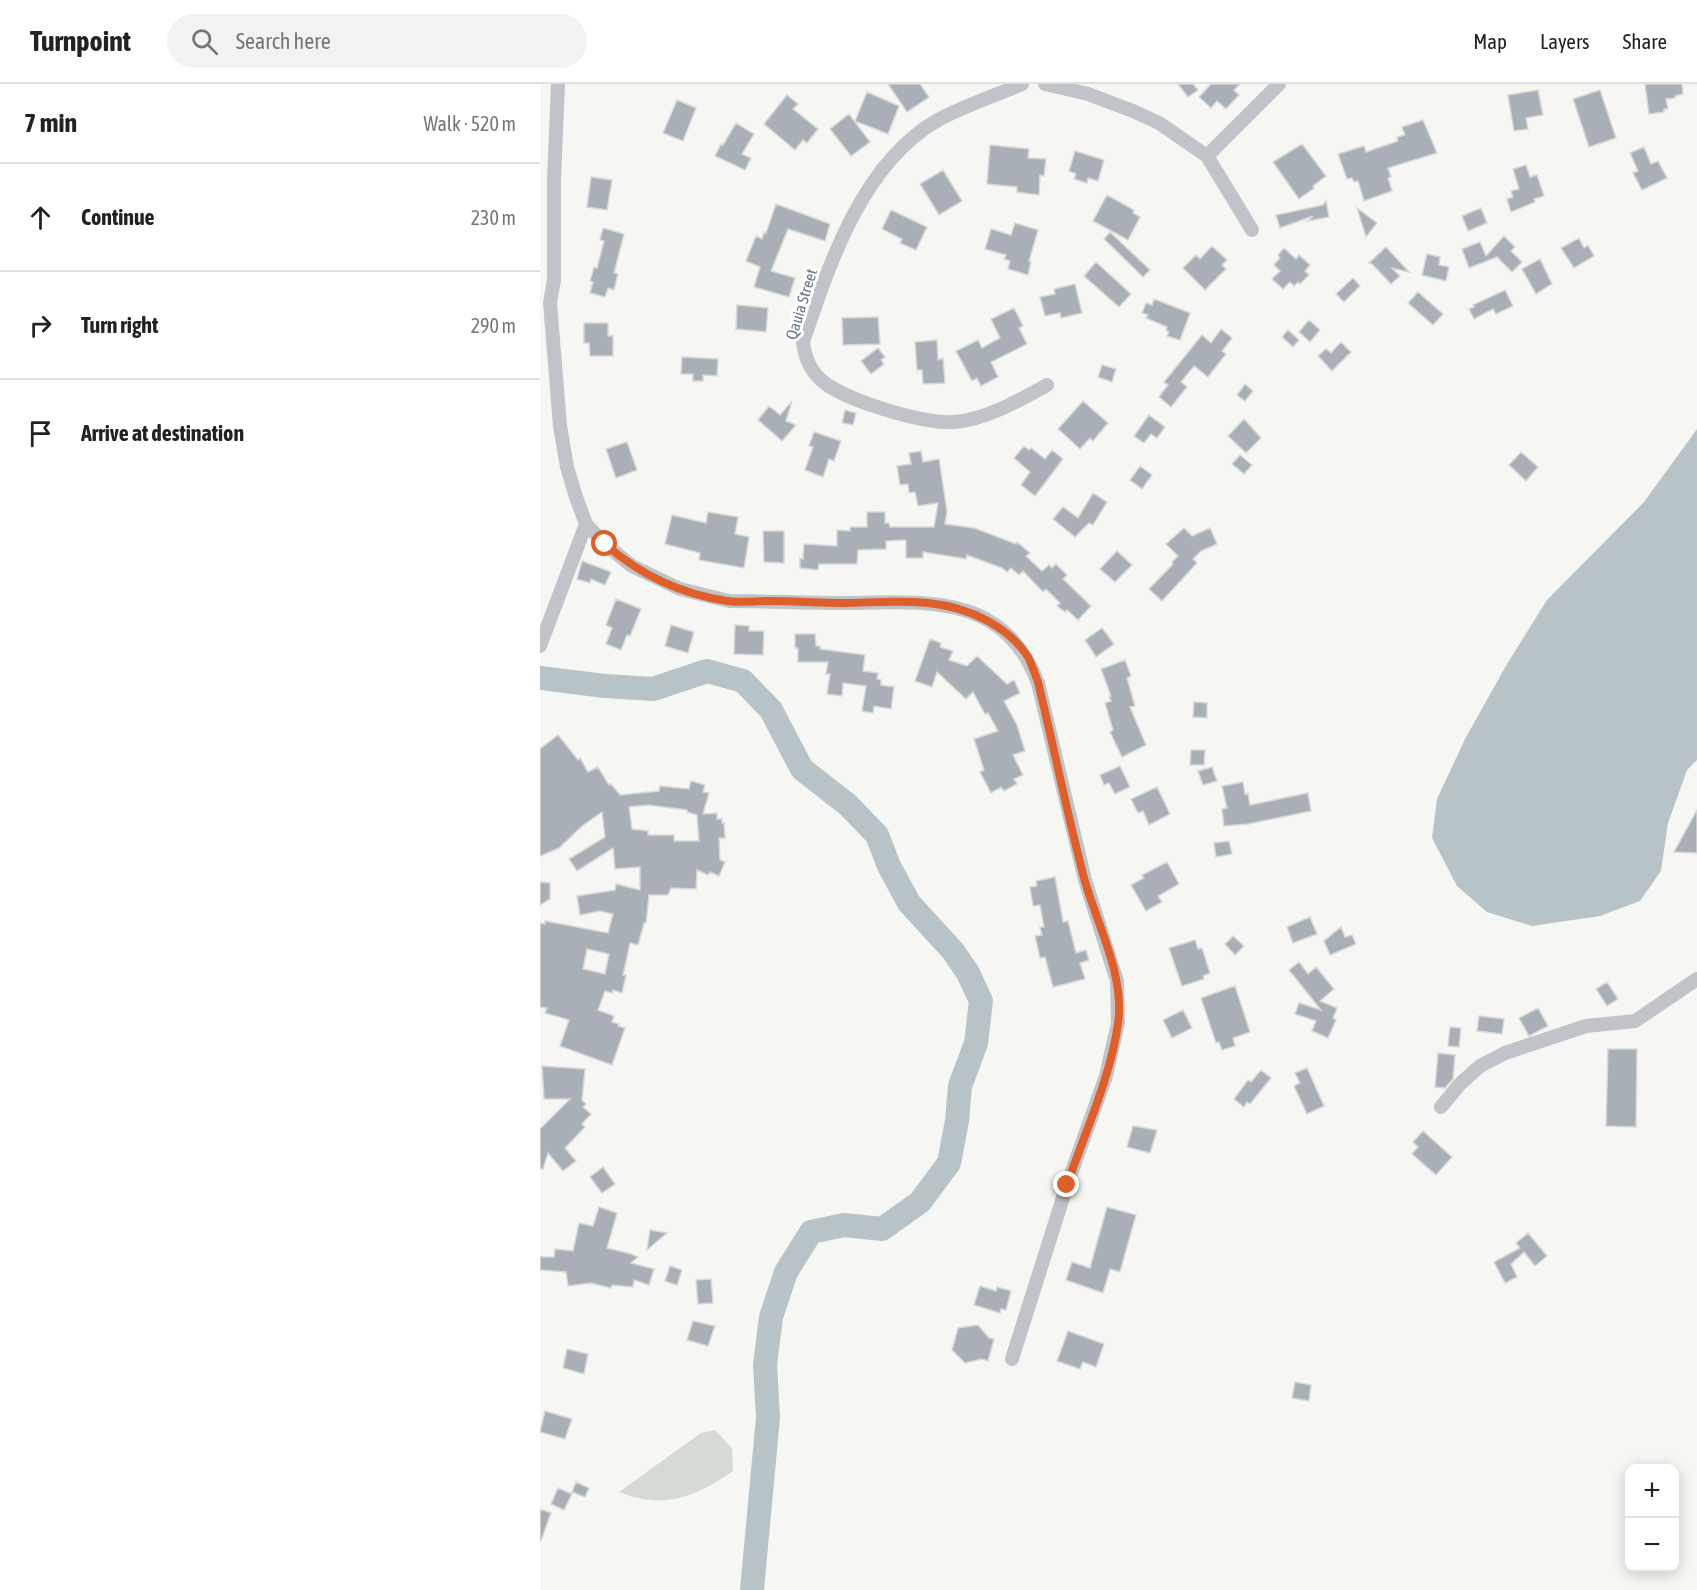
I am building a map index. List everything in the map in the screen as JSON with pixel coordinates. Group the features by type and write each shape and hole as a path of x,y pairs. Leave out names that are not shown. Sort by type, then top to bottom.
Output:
{"street":[{"path":"558,84 554,180 554,280 545,304 567,467 586,524 605,544 632,566 680,589 729,601 844,603 894,601 957,607 1000,628 1018,644 1028,657 1038,682 1085,880 1117,981 1118,1015 1106,1076 1067,1185 1012,1359"},
{"name":"Qauia Street","path":"1022,84 937,121 891,159 862,202 838,244 804,342 804,357 820,379 836,391 862,402 931,420 954,422 985,414 1008,406 1047,385"},
{"path":"1045,84 1088,94 1133,111 1159,123 1207,156 1252,230"},
{"path":"1207,156 1280,84"},
{"path":"540,645 586,524"},
{"path":"1441,1107 1460,1084 1480,1066 1497,1057 1586,1026 1635,1021 1697,979"}],"shaded area":[{"path":"1697,429 1697,760 1687,770 1668,823 1661,871 1640,901 1600,916 1532,926 1487,912 1457,886 1432,838 1437,799 1465,739 1507,664 1547,600 1644,502"},
{"path":"715,1430 732,1448 733,1471 705,1488 679,1498 650,1500 619,1492 701,1433"}],"building":[{"path":"888,84 920,84 929,97 907,112"},
{"path":"1178,84 1193,84 1198,90 1188,97"},
{"path":"1211,84 1240,84 1234,90 1239,95 1226,109 1217,101 1211,108 1199,97"},
{"path":"1645,84 1682,84 1683,94 1666,99 1668,109 1664,109 1664,112 1649,114"},
{"path":"1538,90 1543,115 1526,118 1528,129 1514,131 1508,95"},
{"path":"1600,90 1616,138 1589,147 1573,99"},
{"path":"867,92 899,106 888,134 855,121"},
{"path":"787,95 798,104 793,109 818,129 807,143 803,140 795,150 764,124"},
{"path":"677,100 696,108 683,141 663,133"},
{"path":"849,114 870,142 851,156 830,129"},
{"path":"1423,120 1437,153 1388,168 1392,191 1364,201 1358,181 1354,182 1352,178 1347,179 1338,154 1364,146 1366,152 1398,141 1397,137 1405,135 1402,127"},
{"path":"736,123 754,134 742,154 751,158 745,170 715,156"},
{"path":"1302,144 1326,176 1299,199 1273,162"},
{"path":"990,145 1029,149 1028,158 1046,159 1044,176 1040,175 1039,195 1017,192 1017,187 987,184"},
{"path":"1644,147 1651,164 1658,161 1667,178 1642,190 1633,173 1638,171 1630,153"},
{"path":"1075,151 1104,160 1098,181 1088,178 1087,183 1074,179 1076,174 1069,171"},
{"path":"1526,165 1530,177 1537,175 1544,196 1511,212 1507,199 1513,197 1511,191 1519,189 1513,169"},
{"path":"943,170 962,201 939,215 920,184"},
{"path":"591,177 612,180 607,210 587,207"},
{"path":"1107,195 1134,210 1133,213 1140,217 1128,240 1093,221"},
{"path":"1326,201 1329,217 1308,221 1313,216 1280,228 1276,215 1323,205"},
{"path":"776,204 830,224 825,241 788,229 771,271 795,278 789,297 754,287 760,267 746,261 756,236 762,239 764,232 766,233"},
{"path":"1357,208 1377,223 1366,237"},
{"path":"1481,208 1487,223 1468,231 1462,216"},
{"path":"891,210 927,227 916,250 900,243 902,239 882,229"},
{"path":"1015,223 1038,230 1029,261 1031,262 1028,275 1008,269 1010,261 1004,259 1006,255 985,249 991,229 1011,235"},
{"path":"603,228 624,234 614,273 618,274 614,290 608,288 605,297 590,293 593,282 590,281 594,267 597,268 604,241 600,240"},
{"path":"1110,232 1150,270 1143,277 1104,239"},
{"path":"1504,236 1515,247 1511,251 1522,262 1512,272 1497,257 1469,268 1462,249 1480,242 1486,256"},
{"path":"1579,238 1584,248 1588,245 1594,256 1574,268 1561,248"},
{"path":"1212,246 1227,260 1222,265 1226,269 1205,290 1183,268 1196,255 1200,259"},
{"path":"1386,247 1409,272 1392,268 1400,276 1391,284 1369,263"},
{"path":"1284,248 1296,259 1299,255 1310,265 1305,271 1309,275 1300,284 1298,282 1294,286 1290,282 1283,289 1272,279 1280,271 1274,265"},
{"path":"1427,254 1440,257 1439,265 1449,267 1446,281 1422,275"},
{"path":"1540,259 1552,284 1536,294 1522,269"},
{"path":"1096,262 1131,294 1119,307 1084,276"},
{"path":"1353,278 1360,286 1344,302 1336,294"},
{"path":"1075,284 1082,313 1061,318 1060,313 1045,316 1040,297 1055,294 1054,289"},
{"path":"1505,290 1513,306 1496,314 1493,309 1474,319 1469,309 1474,307 1473,305"},
{"path":"1418,292 1443,314 1433,325 1408,303"},
{"path":"1154,299 1190,313 1180,340 1167,336 1169,332 1166,330 1167,327 1146,318 1148,315 1142,313 1146,303 1152,305"},
{"path":"737,305 768,308 766,332 736,329"},
{"path":"1014,308 1023,326 1019,328 1027,344 991,362 998,377 981,386 977,378 972,381 956,351 978,340 982,348 1000,338 991,319"},
{"path":"878,317 880,344 843,345 842,318"},
{"path":"1309,320 1320,330 1310,342 1299,332"},
{"path":"584,323 608,323 608,336 613,336 613,356 590,356 589,343 584,343"},
{"path":"1221,329 1232,338 1222,351 1226,354 1208,377 1194,366 1181,382 1187,387 1171,407 1159,397 1168,385 1164,382 1202,335 1211,343"},
{"path":"1288,330 1299,340 1293,347 1282,337"},
{"path":"937,340 938,360 943,358 945,383 923,384 922,370 917,370 915,342"},
{"path":"1341,342 1351,352 1332,371 1318,356 1326,349 1331,353"},
{"path":"878,348 885,357 881,360 884,364 871,374 861,361"},
{"path":"682,357 718,359 717,376 703,375 703,381 693,381 693,374 681,374"},
{"path":"1102,365 1116,369 1112,382 1098,377"},
{"path":"1245,384 1253,391 1245,401 1237,395"},
{"path":"792,401 786,421 796,425 782,441 758,420 769,406 780,415"},
{"path":"1083,401 1108,423 1093,441 1090,438 1080,449 1058,429"},
{"path":"845,410 856,413 853,425 842,423"},
{"path":"1149,415 1165,427 1157,438 1151,434 1144,443 1134,436"},
{"path":"1244,419 1261,438 1246,453 1228,436"},
{"path":"814,432 841,441 834,461 829,459 823,477 805,470 813,447 809,446"},
{"path":"627,442 637,470 616,478 606,449"},
{"path":"1024,446 1029,450 1031,448 1045,459 1052,450 1063,459 1035,496 1021,485 1030,472 1014,458"},
{"path":"921,451 923,462 939,459 947,511 945,524 974,528 1016,544 1017,542 1030,553 1026,556 1042,571 1049,565 1052,568 1056,564 1067,575 1063,579 1091,606 1078,620 1067,610 1065,612 1057,606 1060,603 1046,589 1043,592 1023,571 1019,575 1011,568 1007,572 967,555 966,559 923,552 923,558 906,558 906,540 886,541 886,549 858,550 857,564 819,564 818,570 800,568 804,544 837,546 837,530 850,531 850,527 867,527 867,512 885,512 885,523 889,523 890,527 934,527 938,503 918,506 915,492 909,493 908,484 900,485 897,466 911,464 909,453"},
{"path":"1521,452 1538,467 1526,481 1509,465"},
{"path":"1240,455 1252,465 1244,474 1232,464"},
{"path":"1140,466 1152,475 1142,489 1130,480"},
{"path":"1093,493 1107,502 1093,525 1089,523 1075,537 1053,519 1063,507 1078,518"},
{"path":"708,512 738,517 735,534 749,537 744,568 699,560 700,553 665,544 672,515 706,523"},
{"path":"1184,528 1192,536 1210,528 1217,544 1201,551 1193,559 1197,563 1162,601 1149,589 1178,556 1166,544"},
{"path":"763,531 784,531 784,563 764,562"},
{"path":"1117,551 1132,565 1115,582 1100,569"},
{"path":"582,561 611,572 605,585 591,579 590,583 577,579"},
{"path":"616,599 641,609 630,636 627,635 621,650 606,644 612,628 606,625"},
{"path":"671,625 694,632 688,653 665,646"},
{"path":"735,625 749,626 749,631 764,631 763,655 734,654"},
{"path":"1102,628 1114,644 1096,657 1085,640"},
{"path":"795,634 815,634 816,646 820,646 820,649 865,655 863,671 878,673 877,679 881,680 881,685 894,687 891,709 874,706 873,713 862,711 866,686 843,683 842,696 827,694 830,674 826,674 828,662 798,662"},
{"path":"930,639 941,643 940,647 953,651 949,660 967,666 977,656 1007,684 1014,680 1020,693 1004,701 1017,725 1025,751 1013,755 1023,775 1014,779 1017,784 1004,791 1001,787 991,793 980,772 984,770 974,739 998,731 973,692 966,699 937,672 932,687 915,681"},
{"path":"1125,660 1131,676 1127,678 1135,706 1130,707 1146,745 1122,757 1110,732 1113,730 1105,703 1111,701 1109,696 1111,696 1101,669"},
{"path":"1194,702 1207,703 1207,718 1193,717"},
{"path":"558,735 578,760 580,758 588,772 598,767 609,785 611,784 620,795 659,791 660,786 689,789 691,781 705,785 703,792 709,793 703,814 717,813 717,819 722,819 724,823 725,838 719,838 720,860 725,862 719,876 710,872 708,875 697,870 696,889 671,888 668,895 649,895 646,923 644,923 638,945 630,943 623,975 626,975 622,993 613,990 612,993 605,991 598,1010 614,1016 612,1022 625,1028 612,1065 560,1046 569,1020 545,1013 547,1008 540,1007 540,923 545,924 545,921 608,933 613,914 600,911 580,915 577,896 615,890 616,884 640,890 640,867 615,869 613,848 577,871 569,859 605,837 602,812 582,826 559,848 540,856 540,749","holes":["648,805 687,810 697,815 699,841 674,841 674,835 648,835 648,831 632,829 629,807","587,949 609,954 605,974 583,969"]},
{"path":"1191,750 1205,750 1204,765 1190,765"},
{"path":"1120,766 1130,787 1115,794 1109,783 1104,785 1100,775"},
{"path":"1212,767 1217,781 1203,785 1198,771"},
{"path":"1243,782 1250,805 1308,793 1311,811 1248,824 1224,826 1222,809 1227,808 1222,786"},
{"path":"1157,787 1170,814 1149,825 1143,811 1138,813 1131,799"},
{"path":"1697,810 1697,853 1674,852"},
{"path":"1229,841 1232,854 1216,857 1214,843"},
{"path":"1167,862 1179,884 1158,896 1162,902 1146,911 1131,885 1144,878 1142,875"},
{"path":"1055,877 1063,922 1068,921 1076,953 1086,950 1089,960 1080,963 1085,979 1053,987 1045,957 1040,958 1035,936 1042,935 1040,927 1044,927 1040,905 1033,906 1030,887 1037,886 1036,881"},
{"path":"540,882 550,883 550,899 540,905"},
{"path":"1310,917 1317,934 1293,943 1287,927"},
{"path":"1341,927 1345,937 1352,935 1356,944 1330,955 1324,941"},
{"path":"1233,936 1244,946 1235,955 1225,944"},
{"path":"1195,940 1198,949 1202,948 1210,973 1203,976 1204,979 1182,986 1169,948"},
{"path":"1299,962 1308,974 1316,967 1334,989 1320,1001 1337,1008 1333,1018 1336,1020 1328,1038 1312,1031 1316,1021 1295,1014 1299,1003 1321,1010 1289,970"},
{"path":"1607,982 1618,999 1607,1006 1596,989"},
{"path":"1235,986 1250,1032 1233,1038 1235,1046 1222,1050 1219,1042 1216,1043 1201,998"},
{"path":"1538,1008 1548,1026 1529,1036 1519,1018"},
{"path":"1183,1010 1192,1028 1172,1038 1163,1020"},
{"path":"1479,1016 1504,1019 1502,1034 1477,1031"},
{"path":"1450,1027 1461,1028 1459,1047 1448,1046"},
{"path":"1608,1049 1637,1049 1636,1127 1606,1126"},
{"path":"1438,1053 1455,1055 1453,1079 1445,1088 1435,1087"},
{"path":"542,1066 585,1069 582,1100 586,1104 583,1107 591,1114 582,1124 585,1127 565,1148 576,1161 563,1171 548,1153 543,1169 540,1169 540,1129 570,1099 544,1099"},
{"path":"1307,1068 1324,1106 1307,1114 1294,1086 1300,1083 1295,1073"},
{"path":"1261,1070 1271,1078 1250,1104 1247,1102 1244,1107 1234,1099 1248,1080 1251,1082"},
{"path":"1133,1126 1157,1130 1150,1153 1127,1147"},
{"path":"1423,1131 1452,1157 1436,1175 1412,1154 1418,1147 1413,1142"},
{"path":"603,1167 615,1184 602,1193 590,1177"},
{"path":"599,1207 617,1213 607,1248 638,1257 631,1263 654,1269 649,1285 634,1280 633,1287 612,1285 611,1288 591,1283 568,1286 566,1272 540,1270 540,1257 554,1257 555,1249 573,1251 579,1223 593,1226"},
{"path":"1107,1207 1136,1215 1120,1272 1110,1269 1103,1293 1066,1280 1072,1262 1090,1268"},
{"path":"650,1230 667,1233 647,1250"},
{"path":"1528,1233 1547,1256 1535,1266 1524,1252 1511,1264 1517,1277 1505,1283 1494,1262 1520,1248 1516,1243"},
{"path":"670,1266 682,1270 677,1285 665,1281"},
{"path":"711,1279 713,1303 698,1304 696,1280"},
{"path":"980,1286 996,1291 997,1287 1011,1291 1006,1310 1001,1309 1000,1313 974,1305"},
{"path":"693,1321 715,1326 708,1346 687,1340"},
{"path":"978,1325 989,1338 994,1339 988,1361 982,1359 965,1363 952,1350 958,1328"},
{"path":"1068,1331 1104,1344 1096,1367 1083,1362 1080,1369 1057,1361"},
{"path":"567,1349 588,1354 584,1374 563,1368"},
{"path":"1295,1382 1311,1385 1309,1401 1292,1398"},
{"path":"545,1411 572,1419 565,1439 540,1432"},
{"path":"576,1482 589,1488 585,1497 572,1492"},
{"path":"558,1488 572,1494 564,1510 551,1504"},
{"path":"540,1509 551,1513 541,1541 540,1540"}],"waterway":[{"path":"540,678 653,689 707,671 743,681 771,710 802,769 848,805 877,835 889,866 909,903 953,951 968,973 981,1001 976,1043 960,1086 957,1121 949,1163 920,1202 882,1229 844,1225 811,1232 786,1272 771,1317 765,1365 768,1417 752,1590"}],"route":[{"path":"605,544 632,566 648,575 680,589 729,601 844,603 894,601 957,607 1000,628 1018,644 1028,657 1038,682 1085,880 1117,981 1119,1008 1118,1023 1106,1076 1067,1185"}]}
